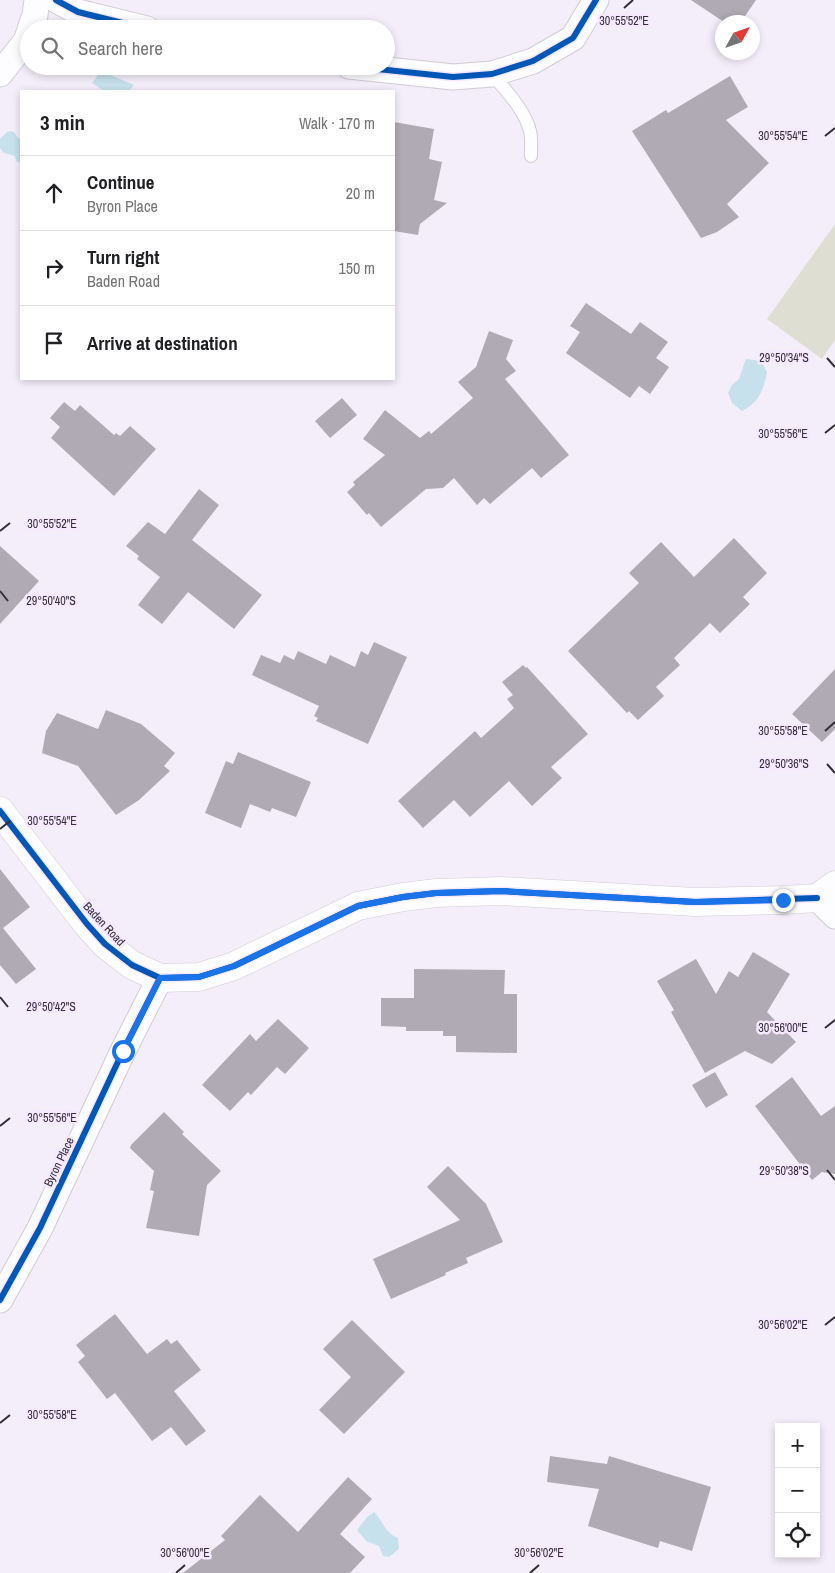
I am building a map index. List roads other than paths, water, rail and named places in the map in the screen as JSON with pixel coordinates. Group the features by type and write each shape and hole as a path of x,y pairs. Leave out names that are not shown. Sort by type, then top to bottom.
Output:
{"street":[{"path":"33,20 37,0"},
{"path":"56,0 78,12 110,20"},
{"path":"395,71 453,77 492,74 534,61 572,38 596,0"},
{"path":"0,74 20,49"},
{"name":"Baden Road","path":"0,811 87,924 105,944 132,965 160,978 199,977 234,966 358,906 436,893 501,891 695,902 829,900"},
{"name":"Byron Place","path":"0,1300 40,1228 123,1051 160,978"}],"lane":[{"path":"492,74 523,115 530,132 532,156"}],"water":[{"path":"98,75 110,75 134,85 130,90 102,90 92,83"},
{"path":"7,132 15,133 20,138 20,163 16,161 15,156 4,153 0,148 0,139"},
{"path":"746,359 761,361 767,372 757,400 742,411 732,403 728,393 732,385 739,379"},
{"path":"374,1512 387,1530 398,1538 399,1549 389,1557 383,1556 379,1546 366,1541 357,1530 367,1517"}]}
